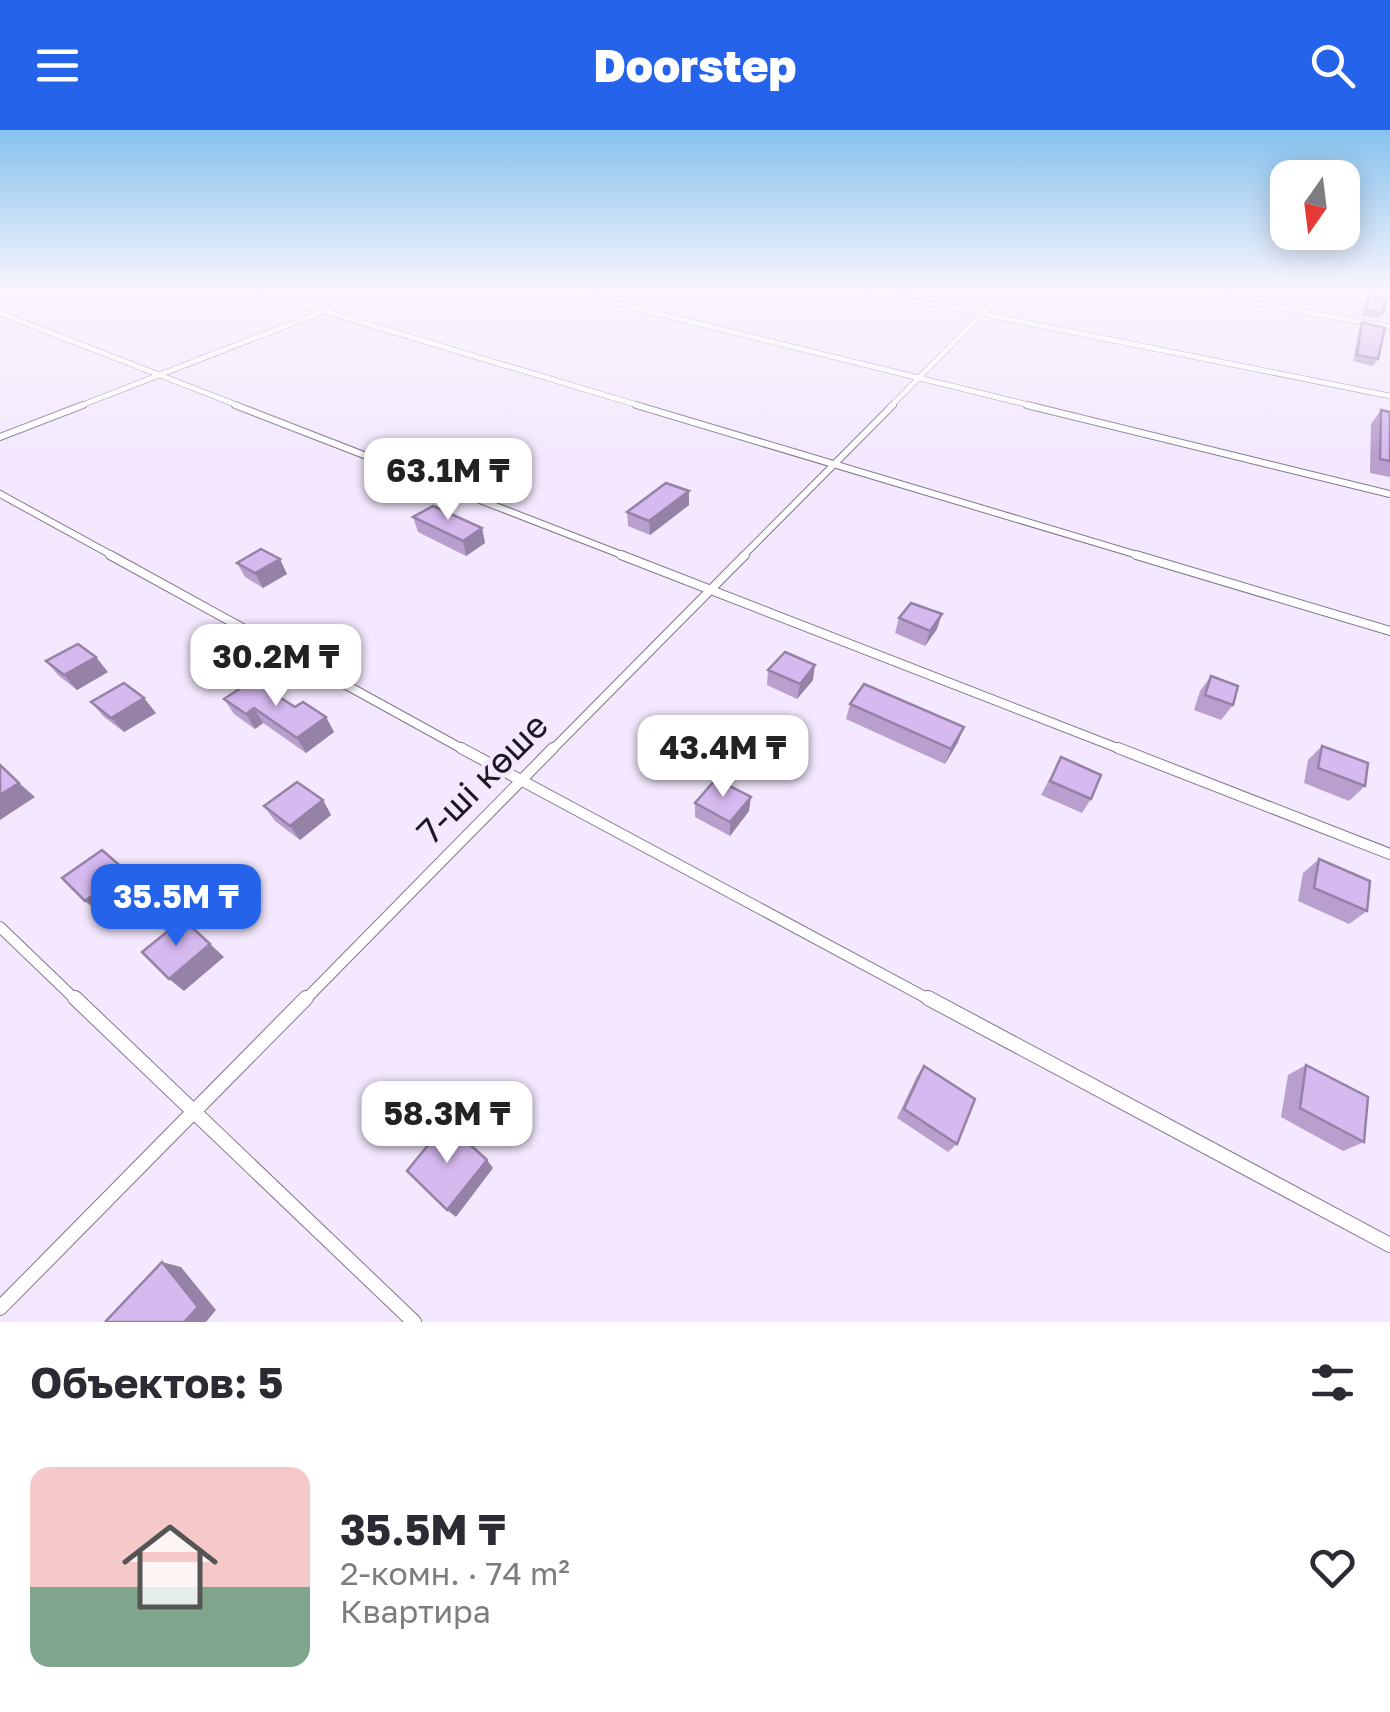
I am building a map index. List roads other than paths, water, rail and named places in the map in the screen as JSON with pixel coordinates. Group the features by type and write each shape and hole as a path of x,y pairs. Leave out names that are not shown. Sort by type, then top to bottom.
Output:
{"lane":[{"path":"87,346 1390,854"},
{"path":"0,437 235,346"},
{"path":"438,346 1390,632"},
{"path":"788,346 1390,494"},
{"name":"7-ші көше","path":"0,1308 951,346"},
{"path":"1139,346 1390,396"},
{"path":"0,494 519,780 1390,1244"},
{"path":"0,926 414,1322"}]}
